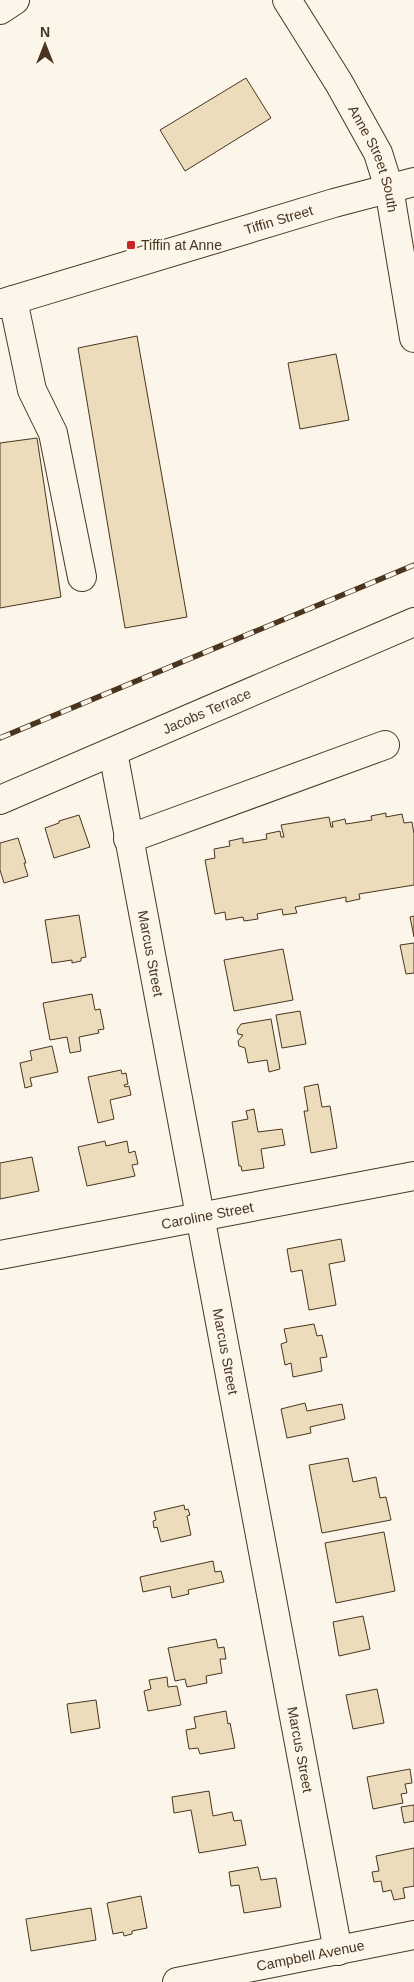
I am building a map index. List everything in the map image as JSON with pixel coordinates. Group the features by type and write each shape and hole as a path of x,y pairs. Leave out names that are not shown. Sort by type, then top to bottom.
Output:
{"street":[{"path":"0,10 15,0"},
{"name":"Anne Street South","path":"287,0 339,83 378,152 401,185 414,338"},
{"name":"Tiffin Street","path":"7,302 315,208 401,185"},
{"path":"7,302 32,390 53,433 82,577"},
{"name":"Jacobs Terrace","path":"0,800 414,622"},
{"path":"128,839 385,745"},
{"name":"Marcus Street","path":"112,752 338,1951"},
{"name":"Caroline Street","path":"0,1255 414,1176"},
{"name":"Campbell Avenue","path":"177,1982 414,1935"}],"building":[{"path":"246,78 271,118 185,171 160,130"},
{"path":"137,336 187,617 125,628 78,348"},
{"path":"336,354 349,420 300,429 288,363"},
{"path":"37,438 61,597 0,608 0,443"},
{"path":"386,813 386,817 402,814 404,823 412,822 414,834 414,885 359,894 360,899 346,902 346,897 295,907 297,913 283,915 282,909 257,914 258,919 244,921 243,917 226,920 225,912 215,914 205,860 215,858 214,849 230,846 229,841 243,838 243,843 267,839 266,834 280,831 281,837 284,837 281,825 329,817 331,827 333,827 332,822 345,819 346,824 372,820 371,816"},
{"path":"79,815 90,847 54,858 45,828 59,823 59,821"},
{"path":"18,838 28,876 4,883 0,870 0,843"},
{"path":"79,915 86,957 81,958 81,961 72,963 72,960 52,963 45,920"},
{"path":"414,916 414,937 410,917"},
{"path":"414,943 414,973 406,974 400,945"},
{"path":"283,949 293,1000 234,1011 224,960"},
{"path":"92,994 95,1010 100,1009 104,1029 98,1030 99,1033 79,1037 81,1051 70,1053 67,1037 50,1040 43,1003"},
{"path":"300,1011 306,1044 282,1048 276,1015"},
{"path":"271,1019 280,1069 269,1072 267,1060 248,1063 245,1048 239,1046 238,1041 243,1035 238,1034 237,1030 241,1024"},
{"path":"52,1046 58,1072 30,1078 32,1086 25,1088 20,1063 32,1060 30,1051"},
{"path":"121,1070 122,1074 126,1073 128,1084 124,1085 125,1087 129,1086 131,1095 110,1100 114,1119 98,1123 88,1077"},
{"path":"318,1084 322,1107 330,1106 337,1148 311,1153 304,1111 308,1111 304,1087"},
{"path":"254,1109 258,1132 282,1129 285,1145 261,1149 264,1168 242,1171 241,1166 239,1166 232,1122 248,1119 246,1111"},
{"path":"105,1141 106,1146 127,1141 129,1153 135,1151 138,1164 132,1165 135,1176 87,1186 78,1147"},
{"path":"32,1157 39,1191 0,1199 0,1163"},
{"path":"341,1239 345,1261 329,1264 336,1305 309,1310 302,1270 291,1272 287,1249"},
{"path":"314,1324 317,1336 322,1335 327,1357 320,1358 322,1371 293,1377 291,1363 285,1365 281,1344 287,1342 284,1329"},
{"path":"305,1403 307,1411 342,1404 345,1419 310,1427 311,1433 287,1438 281,1409"},
{"path":"348,1458 353,1482 376,1477 380,1498 386,1497 391,1520 322,1533 309,1465"},
{"path":"184,1505 185,1510 188,1509 190,1515 187,1516 191,1535 161,1542 157,1527 154,1528 153,1521 156,1520 154,1512"},
{"path":"384,1532 395,1591 336,1603 325,1543"},
{"path":"213,1561 215,1572 221,1571 224,1582 188,1590 189,1594 172,1598 170,1586 143,1592 140,1577"},
{"path":"363,1616 370,1649 339,1656 333,1622"},
{"path":"216,1639 218,1648 224,1647 226,1659 220,1659 222,1673 206,1676 207,1683 187,1687 185,1679 175,1681 168,1648"},
{"path":"167,1677 168,1687 177,1686 181,1705 148,1711 144,1691 151,1689 149,1680"},
{"path":"377,1689 384,1723 353,1729 346,1695"},
{"path":"96,1700 100,1728 71,1733 67,1704"},
{"path":"226,1711 235,1748 200,1754 198,1748 189,1749 186,1730 196,1728 194,1717"},
{"path":"410,1769 412,1783 405,1784 407,1793 401,1794 403,1803 373,1809 367,1777"},
{"path":"209,1791 213,1816 232,1812 234,1821 241,1820 246,1845 199,1853 191,1810 174,1813 172,1797"},
{"path":"414,1805 414,1821 404,1823 401,1807"},
{"path":"414,1848 414,1886 403,1888 405,1898 394,1900 391,1890 383,1892 381,1881 374,1882 372,1872 379,1871 376,1856"},
{"path":"258,1867 261,1880 276,1878 281,1907 244,1913 239,1885 231,1886 229,1872"},
{"path":"141,1896 147,1928 132,1931 132,1934 124,1936 123,1932 113,1934 107,1903"},
{"path":"91,1908 96,1940 31,1951 26,1919"}],"railway":[{"path":"0,738 414,565"}],"place":[{"name":"Tiffin at Anne","path":"131,245"}]}
